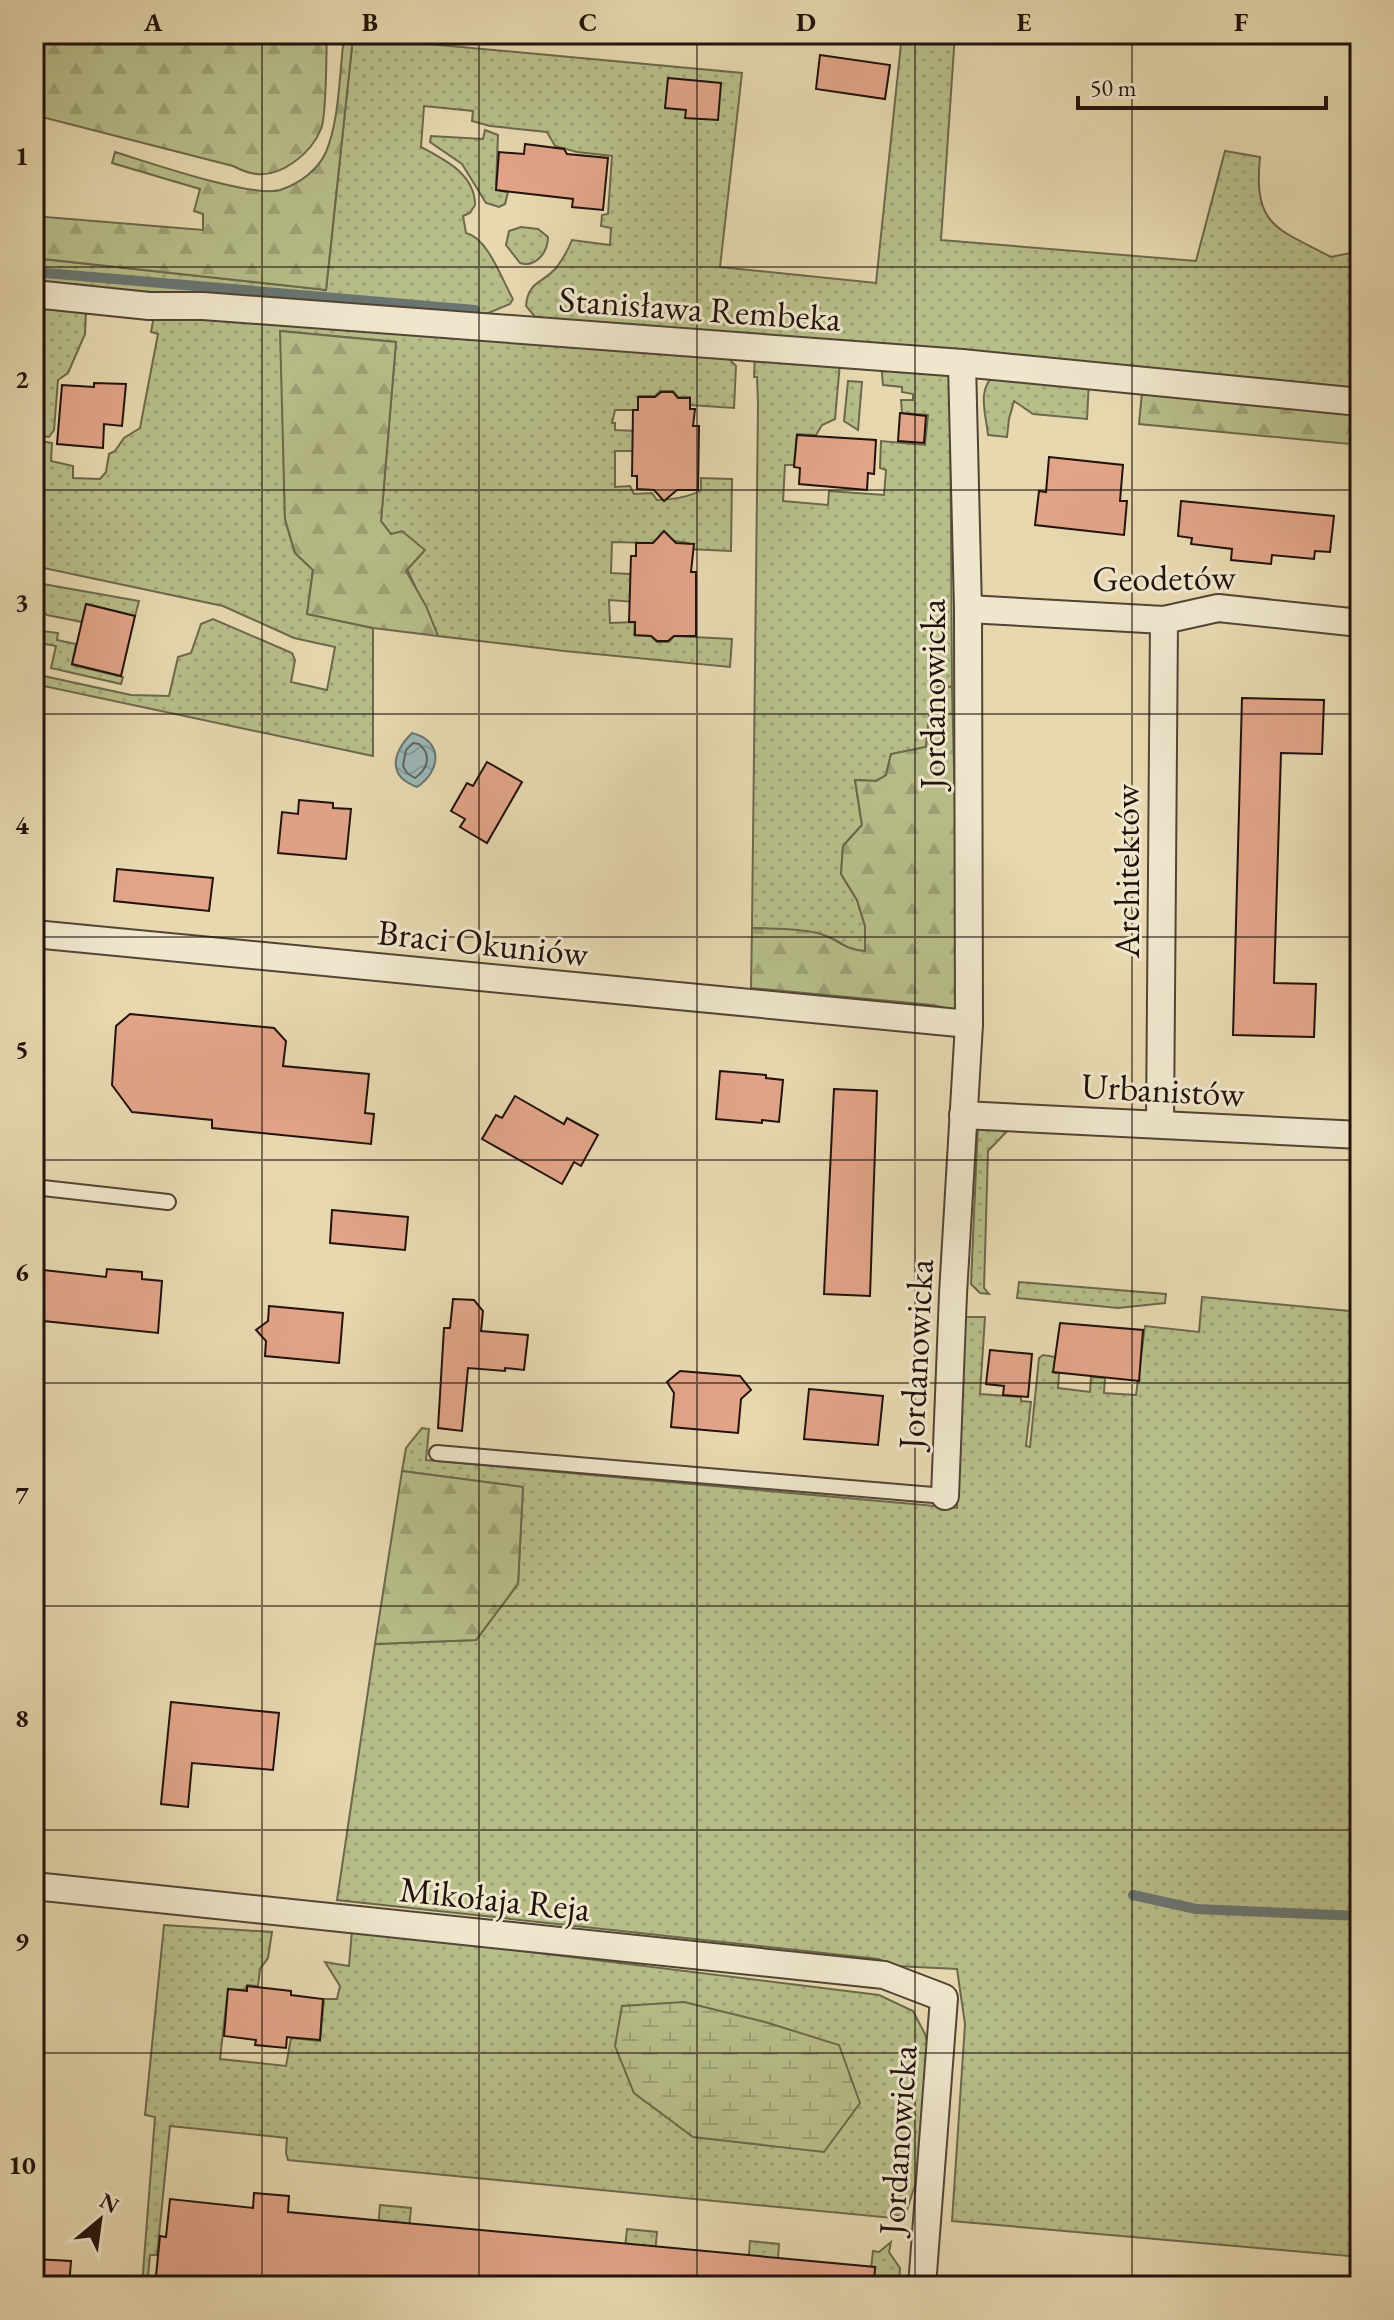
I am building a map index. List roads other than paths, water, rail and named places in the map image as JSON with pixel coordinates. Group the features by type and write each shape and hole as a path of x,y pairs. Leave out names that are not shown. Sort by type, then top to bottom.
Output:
{"street":[{"name":"Stanisława Rembeka","path":"34,294 149,306 203,306 962,363 1360,402"},
{"name":"Jordanowicka","path":"945,1496 969,1024 968,609 962,363"},
{"name":"Geodetów","path":"968,609 1164,620 1218,608 1360,623"},
{"name":"Architektów","path":"1160,1124 1164,620"},
{"name":"Braci Okuniów","path":"34,934 969,1024"},
{"name":"Urbanistów","path":"963,1115 1360,1135"},
{"name":"Mikołaja Reja","path":"34,1886 884,1975 944,1998"},
{"name":"Jordanowicka","path":"922,2286 944,1998"}],"lane":[{"path":"34,1187 168,1202"},
{"path":"437,1453 945,1496"}],"water":[{"path":"412,733 430,743 436,757 431,773 417,787 400,777 396,763 400,748"}],"waterway":[{"path":"34,272 475,310"},
{"path":"1133,1895 1196,1909 1360,1916"}]}
